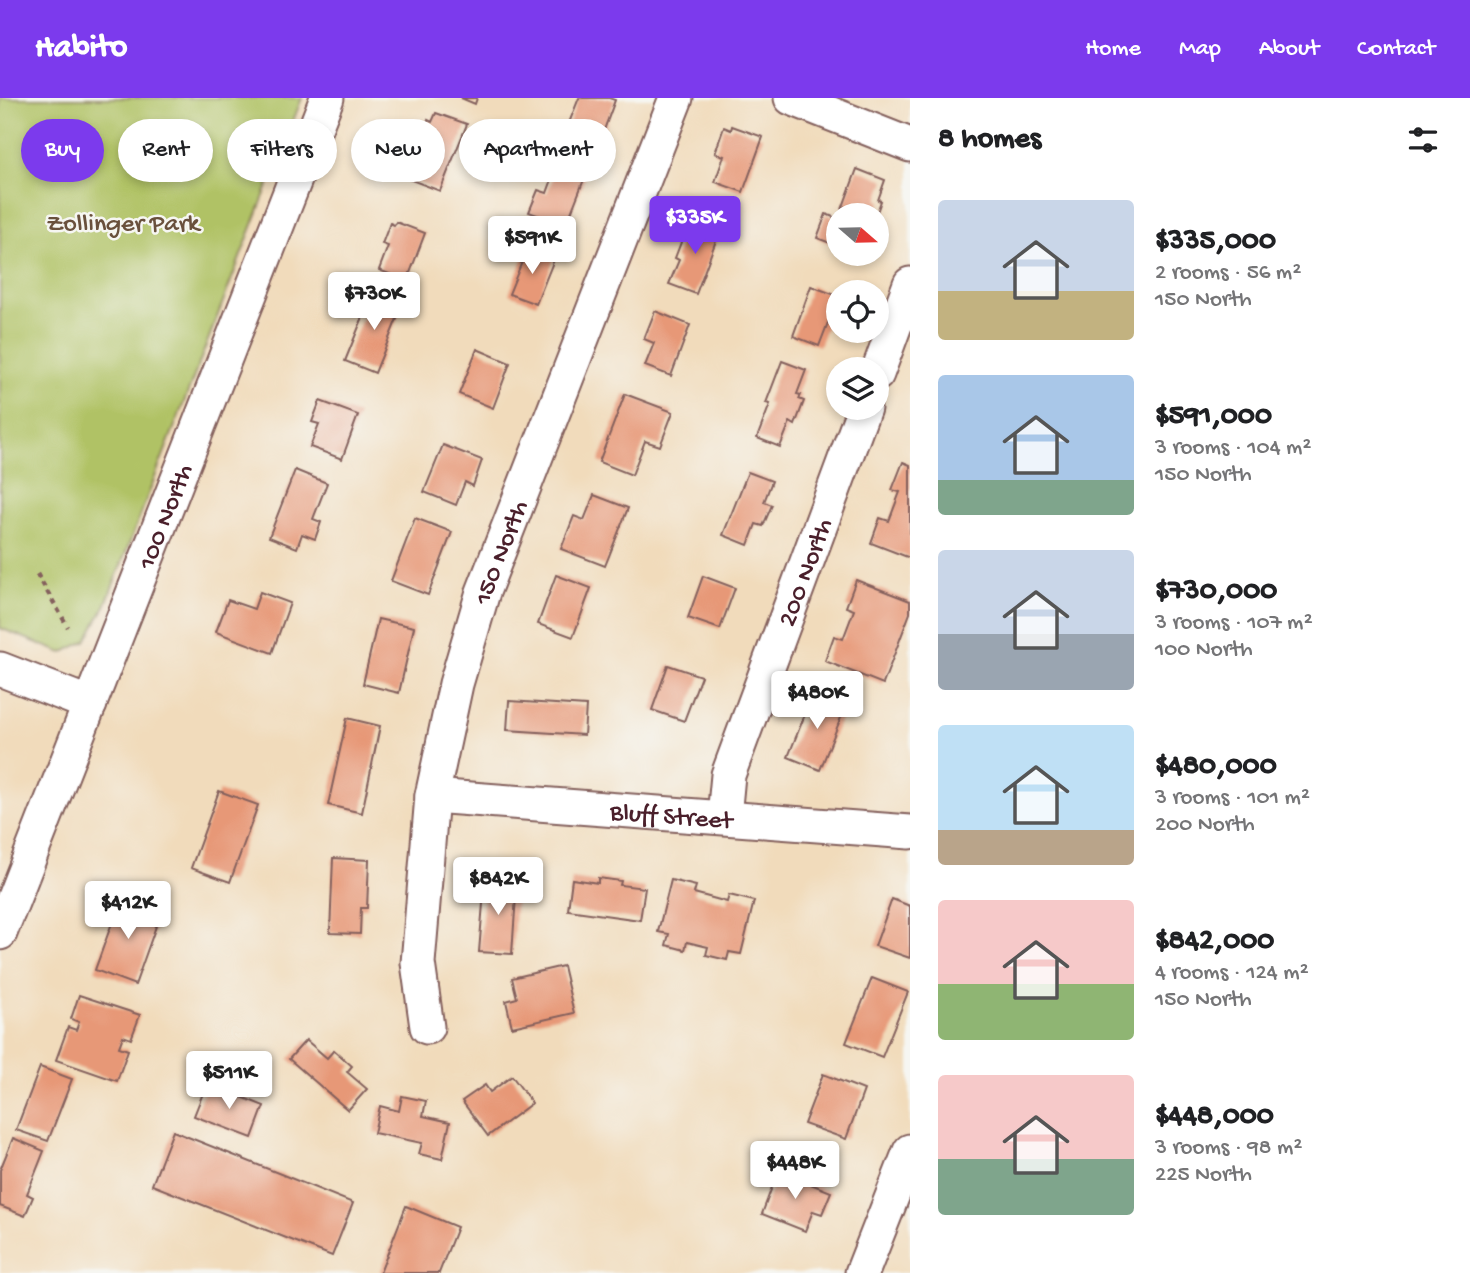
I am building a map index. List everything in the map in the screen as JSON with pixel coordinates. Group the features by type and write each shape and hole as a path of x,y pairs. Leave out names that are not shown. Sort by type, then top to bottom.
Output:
{"street":[{"name":"100 North","path":"0,933 327,98"},
{"name":"150 North","path":"426,1027 418,963 432,796 456,684 483,592 676,98"},
{"path":"792,98 910,145"},
{"path":"883,357 910,284"},
{"name":"200 North","path":"724,817 728,775 860,420"},
{"path":"0,669 90,704"},
{"name":"Bluff Street","path":"432,796 910,832"},
{"path":"862,1273 910,1151"}],"path":[{"path":"37,574 68,627"}],"green space":[{"name":"Zollinger Park","path":"0,98 302,98 294,119 227,119 227,182 269,182 105,606 86,641 62,653 0,628"}],"building":[{"path":"461,98 477,98 475,104"},
{"path":"579,98 615,100 608,119 571,119"},
{"path":"436,113 459,121 459,144 445,179 445,119 433,119"},
{"path":"732,126 763,137 743,192 715,182 724,156 715,153 724,127 731,130"},
{"path":"857,169 885,180 878,200 880,203 844,203"},
{"path":"416,182 444,182 440,191"},
{"path":"551,182 583,182 560,241 534,231 540,216 529,212 538,190 547,193"},
{"path":"826,214 826,241 817,238"},
{"path":"696,218 721,227 696,294 669,284 679,260 675,258 683,237 688,239"},
{"path":"396,222 425,233 407,281 379,270 388,246 382,244 390,223 394,225"},
{"path":"528,247 555,257 536,304 509,294"},
{"path":"811,286 826,292 826,328 819,346 793,336"},
{"path":"373,292 403,304 375,373 345,361"},
{"path":"655,311 690,325 671,376 645,366 654,343 644,339"},
{"path":"477,349 510,363 493,408 459,394"},
{"path":"782,361 806,370 797,394 801,395 799,399 804,401 795,425 790,422 780,447 757,438 770,404 766,403"},
{"path":"625,394 673,412 660,446 645,441 632,475 599,462"},
{"path":"320,401 358,415 342,459 310,447 319,424 312,422"},
{"path":"443,445 482,460 473,486 465,482 456,505 424,492"},
{"path":"903,462 910,465 910,558 871,543 880,518 889,521 900,492 892,490"},
{"path":"295,470 327,483 313,519 321,522 315,539 302,534 297,548 269,537"},
{"path":"748,472 772,481 764,502 772,505 763,526 756,524 748,545 723,535"},
{"path":"594,495 628,508 605,566 561,549 574,516 584,520"},
{"path":"415,518 452,532 428,595 391,581"},
{"path":"556,575 591,588 573,637 538,624"},
{"path":"703,576 735,588 720,629 688,618"},
{"path":"856,580 910,601 910,613 883,684 825,661 834,636 843,639 854,610 846,607"},
{"path":"260,592 290,603 272,653 216,632 228,600 254,609"},
{"path":"378,619 414,627 399,693 363,684"},
{"path":"668,665 701,676 684,721 652,710"},
{"path":"814,692 846,705 820,770 788,757"},
{"path":"509,701 586,706 584,735 507,730"},
{"path":"347,718 380,726 362,813 328,805"},
{"path":"219,791 258,805 230,882 191,868"},
{"path":"333,858 369,860 367,908 361,908 360,934 330,933"},
{"path":"598,878 621,881 620,885 645,888 640,920 568,910 572,879 598,883"},
{"path":"485,879 517,881 512,954 479,952"},
{"path":"671,880 696,886 694,893 727,902 729,895 754,901 741,954 729,952 727,960 706,955 708,947 687,942 685,950 666,945 669,934 658,932"},
{"path":"121,898 161,912 135,985 95,970"},
{"path":"892,899 910,906 910,958 875,946"},
{"path":"563,966 574,1013 512,1027 506,1001 517,998 512,978"},
{"path":"872,978 908,992 882,1057 846,1043"},
{"path":"79,995 140,1015 131,1039 123,1036 119,1047 128,1050 117,1081 56,1060 68,1027 76,1030 79,1022 71,1019"},
{"path":"306,1040 327,1058 334,1050 352,1066 347,1072 367,1089 348,1110 289,1059"},
{"path":"40,1067 72,1079 48,1141 16,1130"},
{"path":"823,1074 864,1090 846,1139 804,1124"},
{"path":"512,1076 532,1103 488,1136 462,1101 485,1085 490,1092"},
{"path":"207,1083 264,1106 252,1138 194,1116"},
{"path":"402,1096 426,1101 423,1116 450,1122 442,1159 419,1154 422,1143 374,1133 380,1106 399,1111"},
{"path":"173,1131 353,1203 332,1256 152,1185"},
{"path":"13,1138 44,1151 27,1194 33,1197 25,1216 0,1206 0,1170"},
{"path":"778,1171 831,1192 822,1214 813,1211 805,1231 762,1214"},
{"path":"406,1206 457,1227 439,1273 380,1273"}]}
